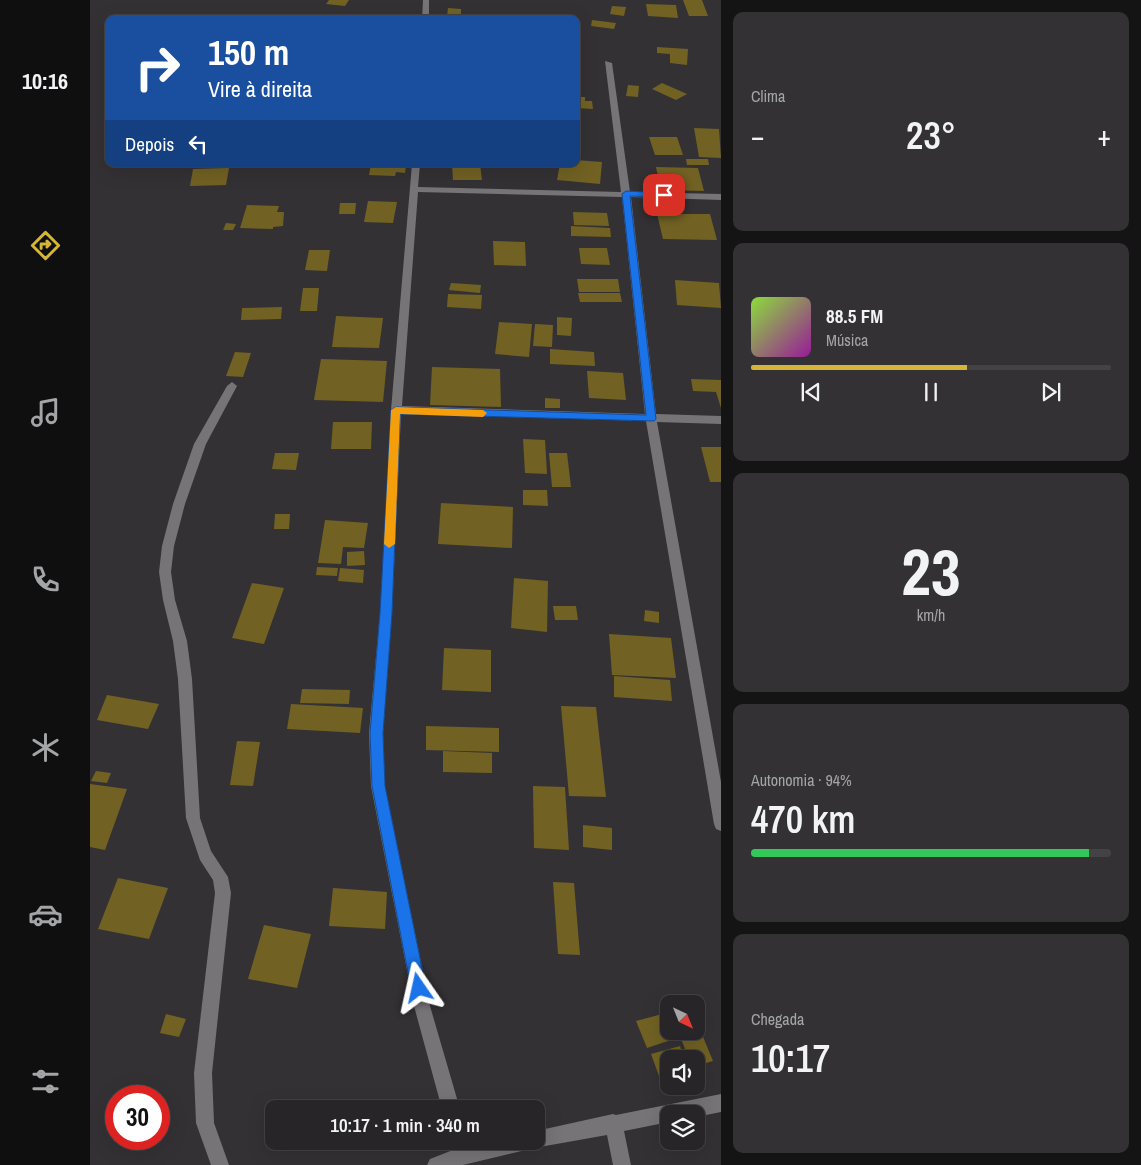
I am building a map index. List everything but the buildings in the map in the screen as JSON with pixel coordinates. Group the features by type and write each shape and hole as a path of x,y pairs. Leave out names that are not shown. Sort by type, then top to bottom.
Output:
{"street":[{"path":"425,15 426,0"},
{"path":"608,63 626,194 651,419 721,824"},
{"path":"416,167 396,410 386,613 376,733 378,786 422,1006 448,1100"},
{"path":"414,189 721,197"},
{"path":"220,1165 205,1123 203,1073 223,893 220,877 205,854 193,818 185,679 180,641 169,600 165,572 168,546 178,504 200,444 232,386"},
{"path":"396,410 721,420"},
{"path":"545,1138 721,1103"},
{"path":"613,1123 622,1165"},
{"path":"436,1165 459,1150"}],"slow traffic":[{"path":"389,544 396,410 483,413"}],"route":[{"path":"419,988 378,786 376,733 386,613 396,410 651,419 626,194 664,195"}]}
